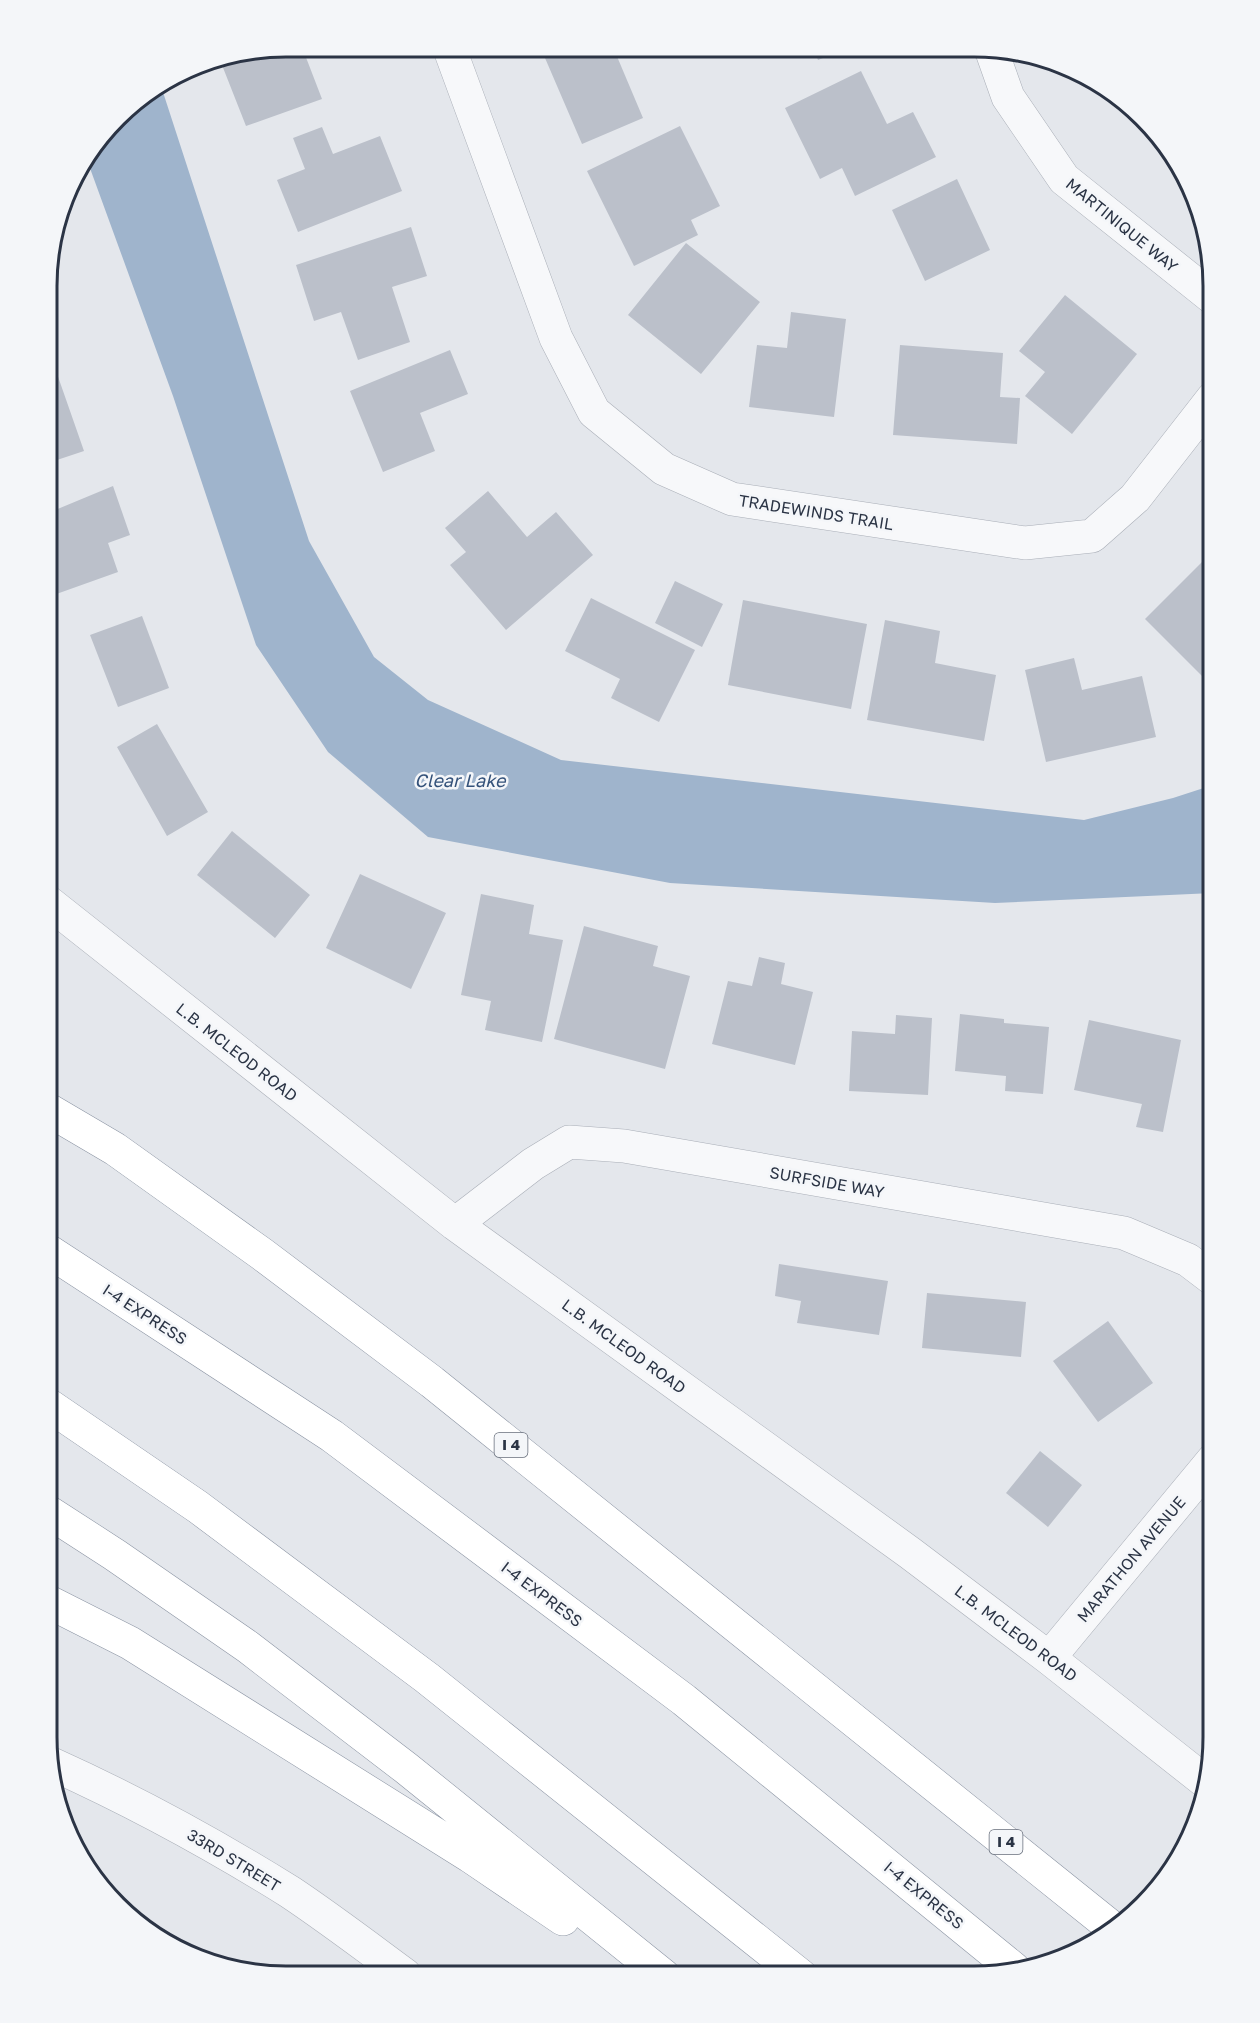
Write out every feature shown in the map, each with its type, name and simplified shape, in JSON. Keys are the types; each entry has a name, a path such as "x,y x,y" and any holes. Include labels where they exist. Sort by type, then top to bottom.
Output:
{"highway":[{"path":"57,1094 115,1149"},
{"name":"I 4","path":"57,1115 115,1149 262,1254 432,1382 1107,1923"},
{"name":"I-4 EXPRESS","path":"57,1257 332,1436 684,1700 1008,1963"},
{"path":"57,1411 198,1507 427,1678 788,1966"},
{"path":"57,1517 248,1647 406,1768 652,1966"},
{"path":"57,1606 130,1643 470,1856 631,1966"}],"street":[{"name":"TRADEWINDS TRAIL","path":"453,57 556,338 594,412 664,469 732,499 1025,543 1092,536 1135,498 1203,412"},
{"name":"MARTINIQUE WAY","path":"994,58 1008,96 1064,179 1203,289"},
{"name":"L.B. MCLEOD ROAD","path":"57,909 455,1224 910,1553 1049,1658 1200,1777"},
{"name":"SURFSIDE WAY","path":"455,1224 533,1164 568,1142 624,1146 1124,1233 1188,1260 1203,1271"},
{"name":"MARATHON AVENUE","path":"1049,1658 1203,1472"},
{"name":"33RD STREET","path":"59,1767 134,1802 291,1893 380,1966"}],"water":[{"name":"Clear Lake","path":"163,93 309,541 374,657 428,700 561,760 1084,820 1203,788 1203,893 995,903 670,883 428,837 328,752 256,645 173,396 90,169 104,147 124,124"}],"building":[{"path":"271,57 306,57 322,99 246,126 222,66"},
{"path":"545,57 617,57 643,118 582,144"},
{"path":"861,71 887,124 913,112 936,157 855,196 842,168 820,179 785,108"},
{"path":"680,126 720,206 691,220 698,235 634,266 587,171"},
{"path":"322,127 333,154 380,136 402,191 298,232 277,180 305,169 293,138"},
{"path":"957,179 990,250 925,281 892,210"},
{"path":"411,227 427,276 392,287 410,342 358,360 341,312 314,321 296,265"},
{"path":"686,243 760,302 701,374 628,315"},
{"path":"1065,295 1137,354 1072,434 1025,396 1045,372 1019,351"},
{"path":"791,312 846,319 834,417 749,407 757,345 787,348"},
{"path":"900,345 1003,353 1000,397 1020,398 1017,444 893,435"},
{"path":"450,350 468,394 420,413 435,451 383,472 350,391"},
{"path":"57,374 84,451 57,460"},
{"path":"113,486 130,535 108,543 118,572 57,594 57,509"},
{"path":"488,491 527,537 556,512 593,555 506,630 450,565 466,552 445,528"},
{"path":"1203,563 1203,677 1145,619"},
{"path":"675,581 723,604 702,647 655,623"},
{"path":"591,598 695,650 659,722 611,698 620,679 565,651"},
{"path":"743,600 867,624 851,709 728,685"},
{"path":"142,616 169,688 118,707 90,635"},
{"path":"885,620 940,631 935,663 996,675 984,741 867,720"},
{"path":"1074,658 1082,690 1142,676 1156,737 1046,762 1025,670"},
{"path":"157,724 208,812 167,836 117,747"},
{"path":"232,831 310,895 275,938 197,875"},
{"path":"360,874 446,913 411,989 326,948"},
{"path":"481,894 534,905 529,934 563,940 542,1042 485,1030 491,1001 461,995"},
{"path":"584,926 658,946 653,966 690,976 665,1069 554,1039"},
{"path":"759,957 785,963 781,984 813,992 795,1065 712,1044 728,981 752,986"},
{"path":"960,1014 1004,1019 1004,1023 1049,1027 1043,1094 1005,1091 1006,1076 955,1071"},
{"path":"896,1015 932,1018 928,1095 849,1091 852,1031 895,1034"},
{"path":"1089,1020 1181,1040 1163,1132 1136,1127 1142,1104 1074,1090"},
{"path":"779,1264 888,1281 879,1335 797,1323 801,1301 775,1296"},
{"path":"927,1293 1026,1302 1021,1357 922,1348"},
{"path":"1108,1321 1153,1383 1098,1422 1053,1361"},
{"path":"1040,1451 1082,1485 1048,1527 1006,1493"}]}
